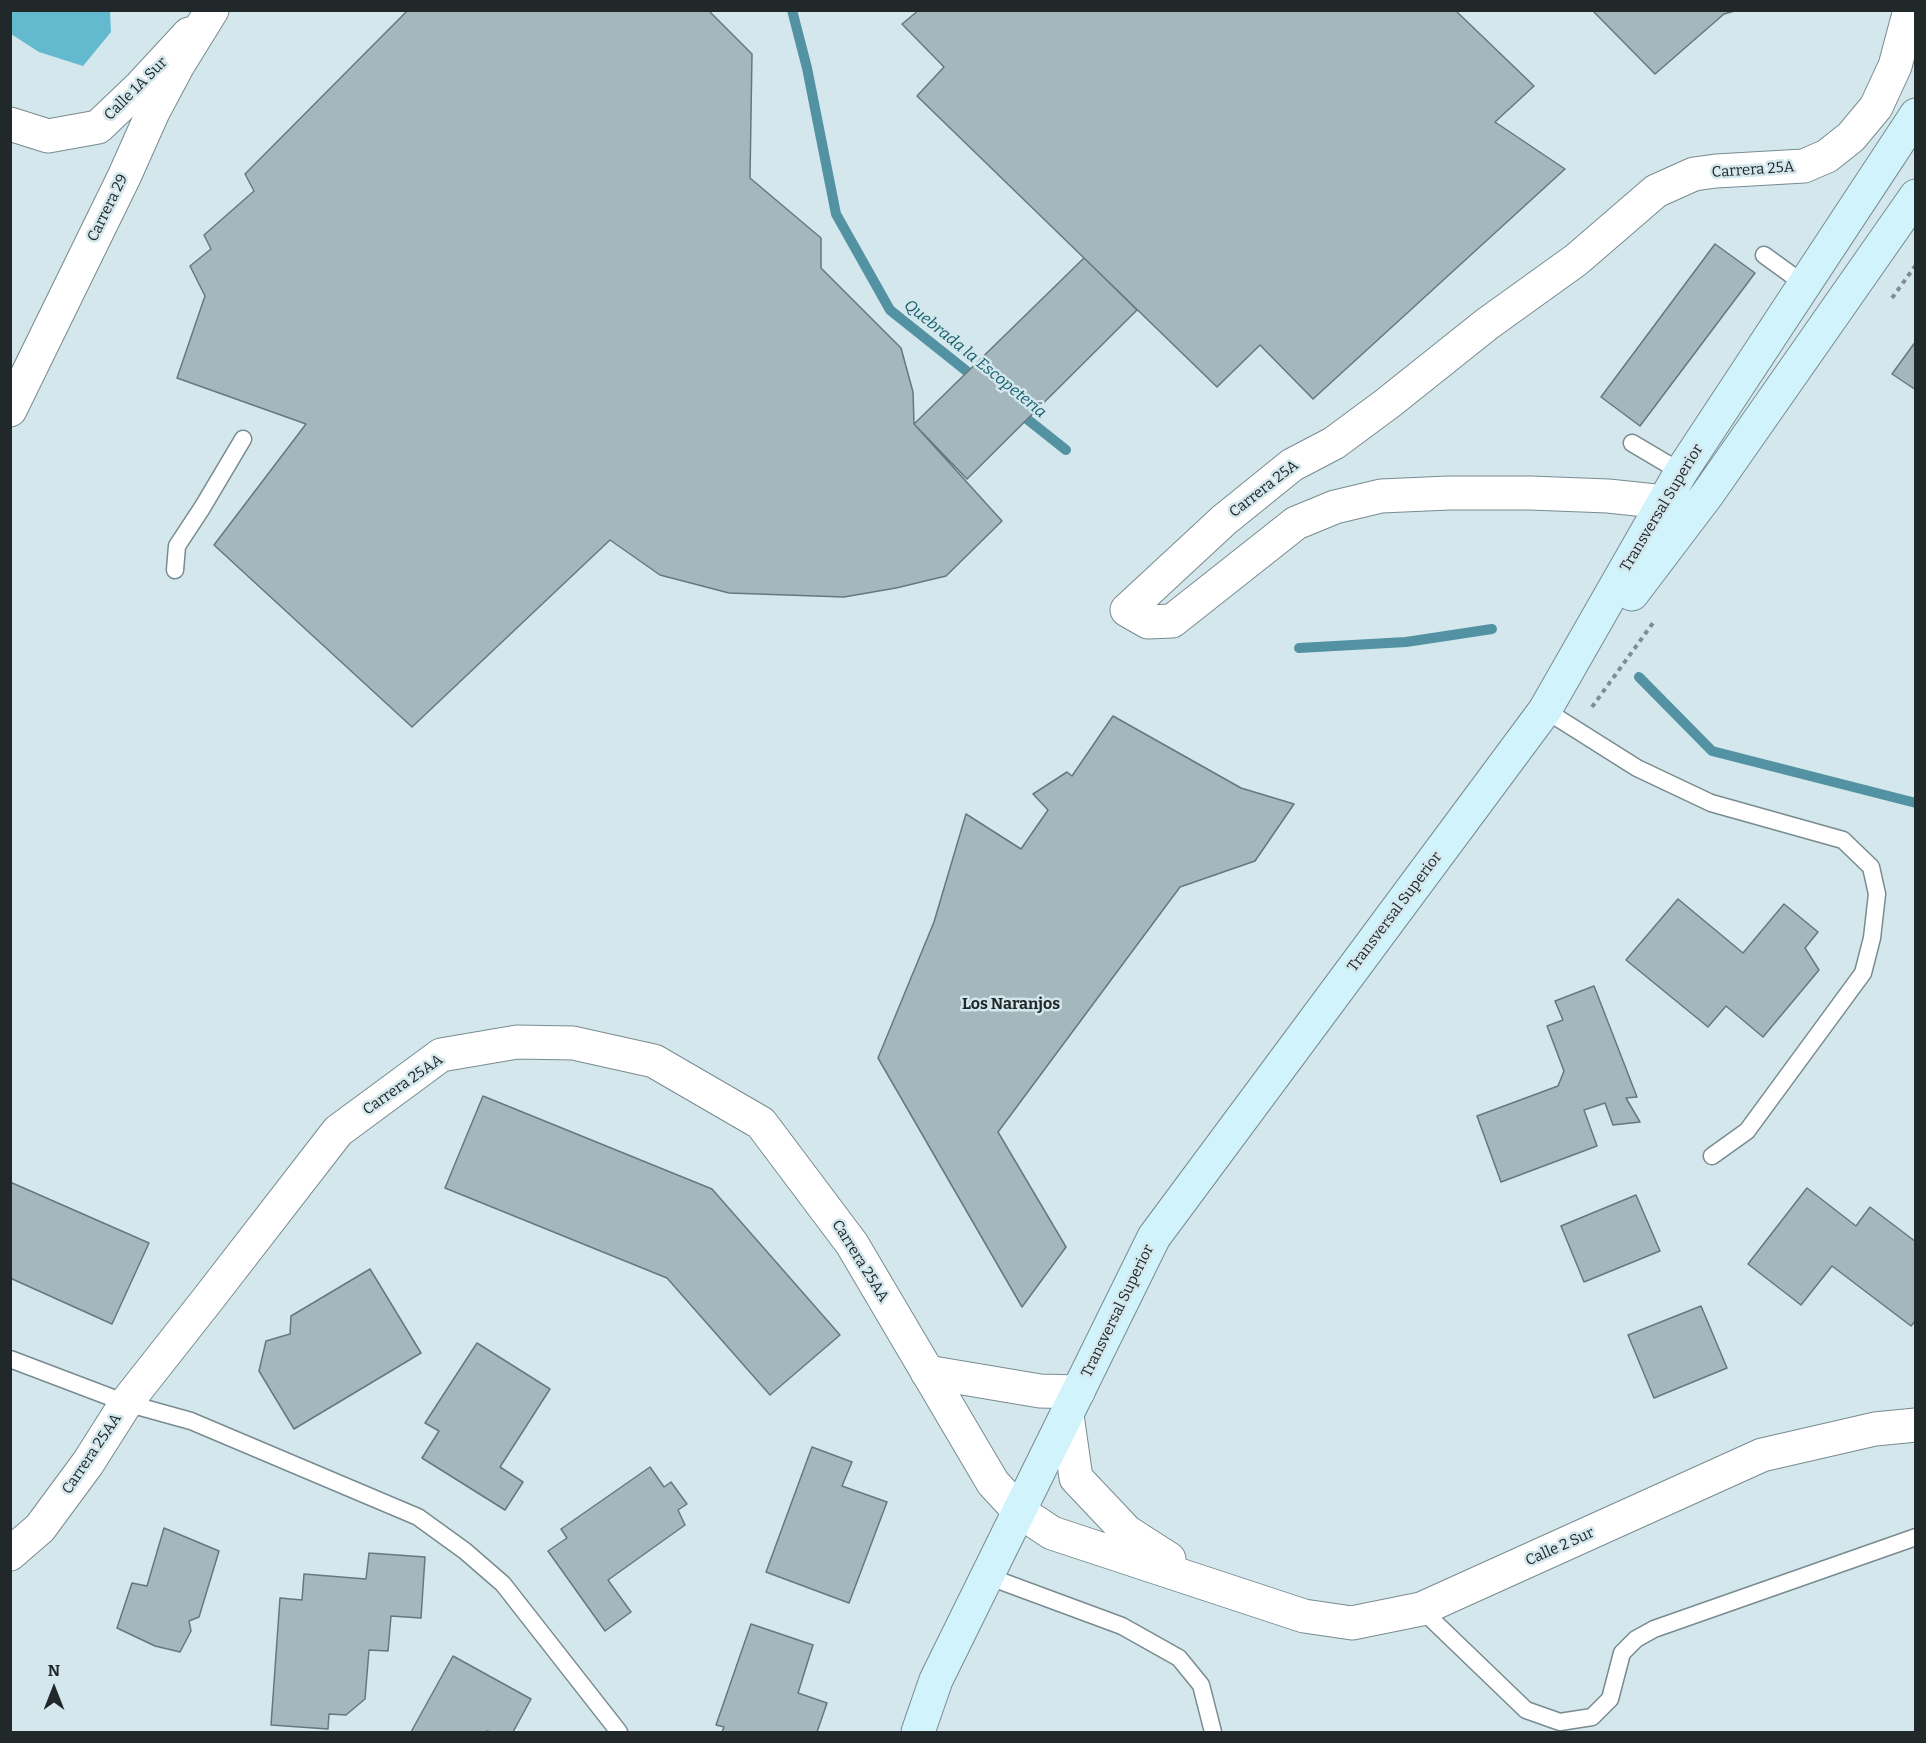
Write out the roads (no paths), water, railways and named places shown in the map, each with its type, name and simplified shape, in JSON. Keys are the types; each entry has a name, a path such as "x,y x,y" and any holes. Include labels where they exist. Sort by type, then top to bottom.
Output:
{"main road":[{"name":"Transversal Superior","path":"918,1732 936,1680 1154,1237 1548,705 1682,472 1916,115"},
{"path":"1548,705 1707,495 1916,196"}],"street":[{"name":"Calle 1A Sur","path":"10,124 48,136 98,126 140,87 211,10"},
{"name":"Carrera 29","path":"10,410 124,177 153,112 211,10"},
{"name":"Carrera 25A","path":"1665,502 1530,492 1449,492 1381,496 1335,507 1296,523 1172,621 1148,622 1127,610 1224,520 1292,465 1334,443 1487,324 1576,260 1656,190 1694,174 1804,166 1827,156 1851,137 1876,107 1895,66 1908,13"},
{"name":"Carrera 25AA","path":"10,1554 40,1528 88,1463 126,1403 338,1131 441,1055 517,1042 573,1043 654,1061 761,1123 852,1244 993,1483 1019,1511"},
{"path":"927,1372 1040,1391 1072,1404"},
{"name":"Calle 2 Sur","path":"1072,1404 1076,1478 1127,1532 1203,1582"},
{"name":"Calle 2 Sur","path":"1019,1511 1052,1533 1304,1616 1352,1623 1421,1609 1762,1455 1875,1429 1916,1425"}],"lane":[{"path":"1764,255 1806,280"},
{"path":"175,570 177,546 243,439"},
{"path":"1632,443 1682,472"},
{"path":"1548,705 1637,768 1711,803 1843,840 1871,867 1877,894 1872,938 1863,973 1747,1131 1712,1156"},
{"path":"10,1359 126,1403 191,1421 418,1517 465,1551 503,1584 619,1732"},
{"path":"1421,1609 1526,1710 1560,1722 1592,1717 1610,1699 1622,1653 1636,1639 1654,1629 1916,1537"},
{"path":"987,1576 1122,1626 1179,1658 1201,1685 1213,1732"}],"waterway":[{"name":"Quebrada la Escopetería","path":"792,10 807,68 836,214 890,310 979,381"},
{"name":"Quebrada la Escopetería","path":"1017,411 1066,450"},
{"name":"Quebrada la Escopetería","path":"1299,648 1406,642 1492,629"},
{"name":"Quebrada la Escopetería","path":"1639,677 1712,751 1916,803"}],"district":[{"name":"Los Naranjos","path":"1011,1005"}]}
